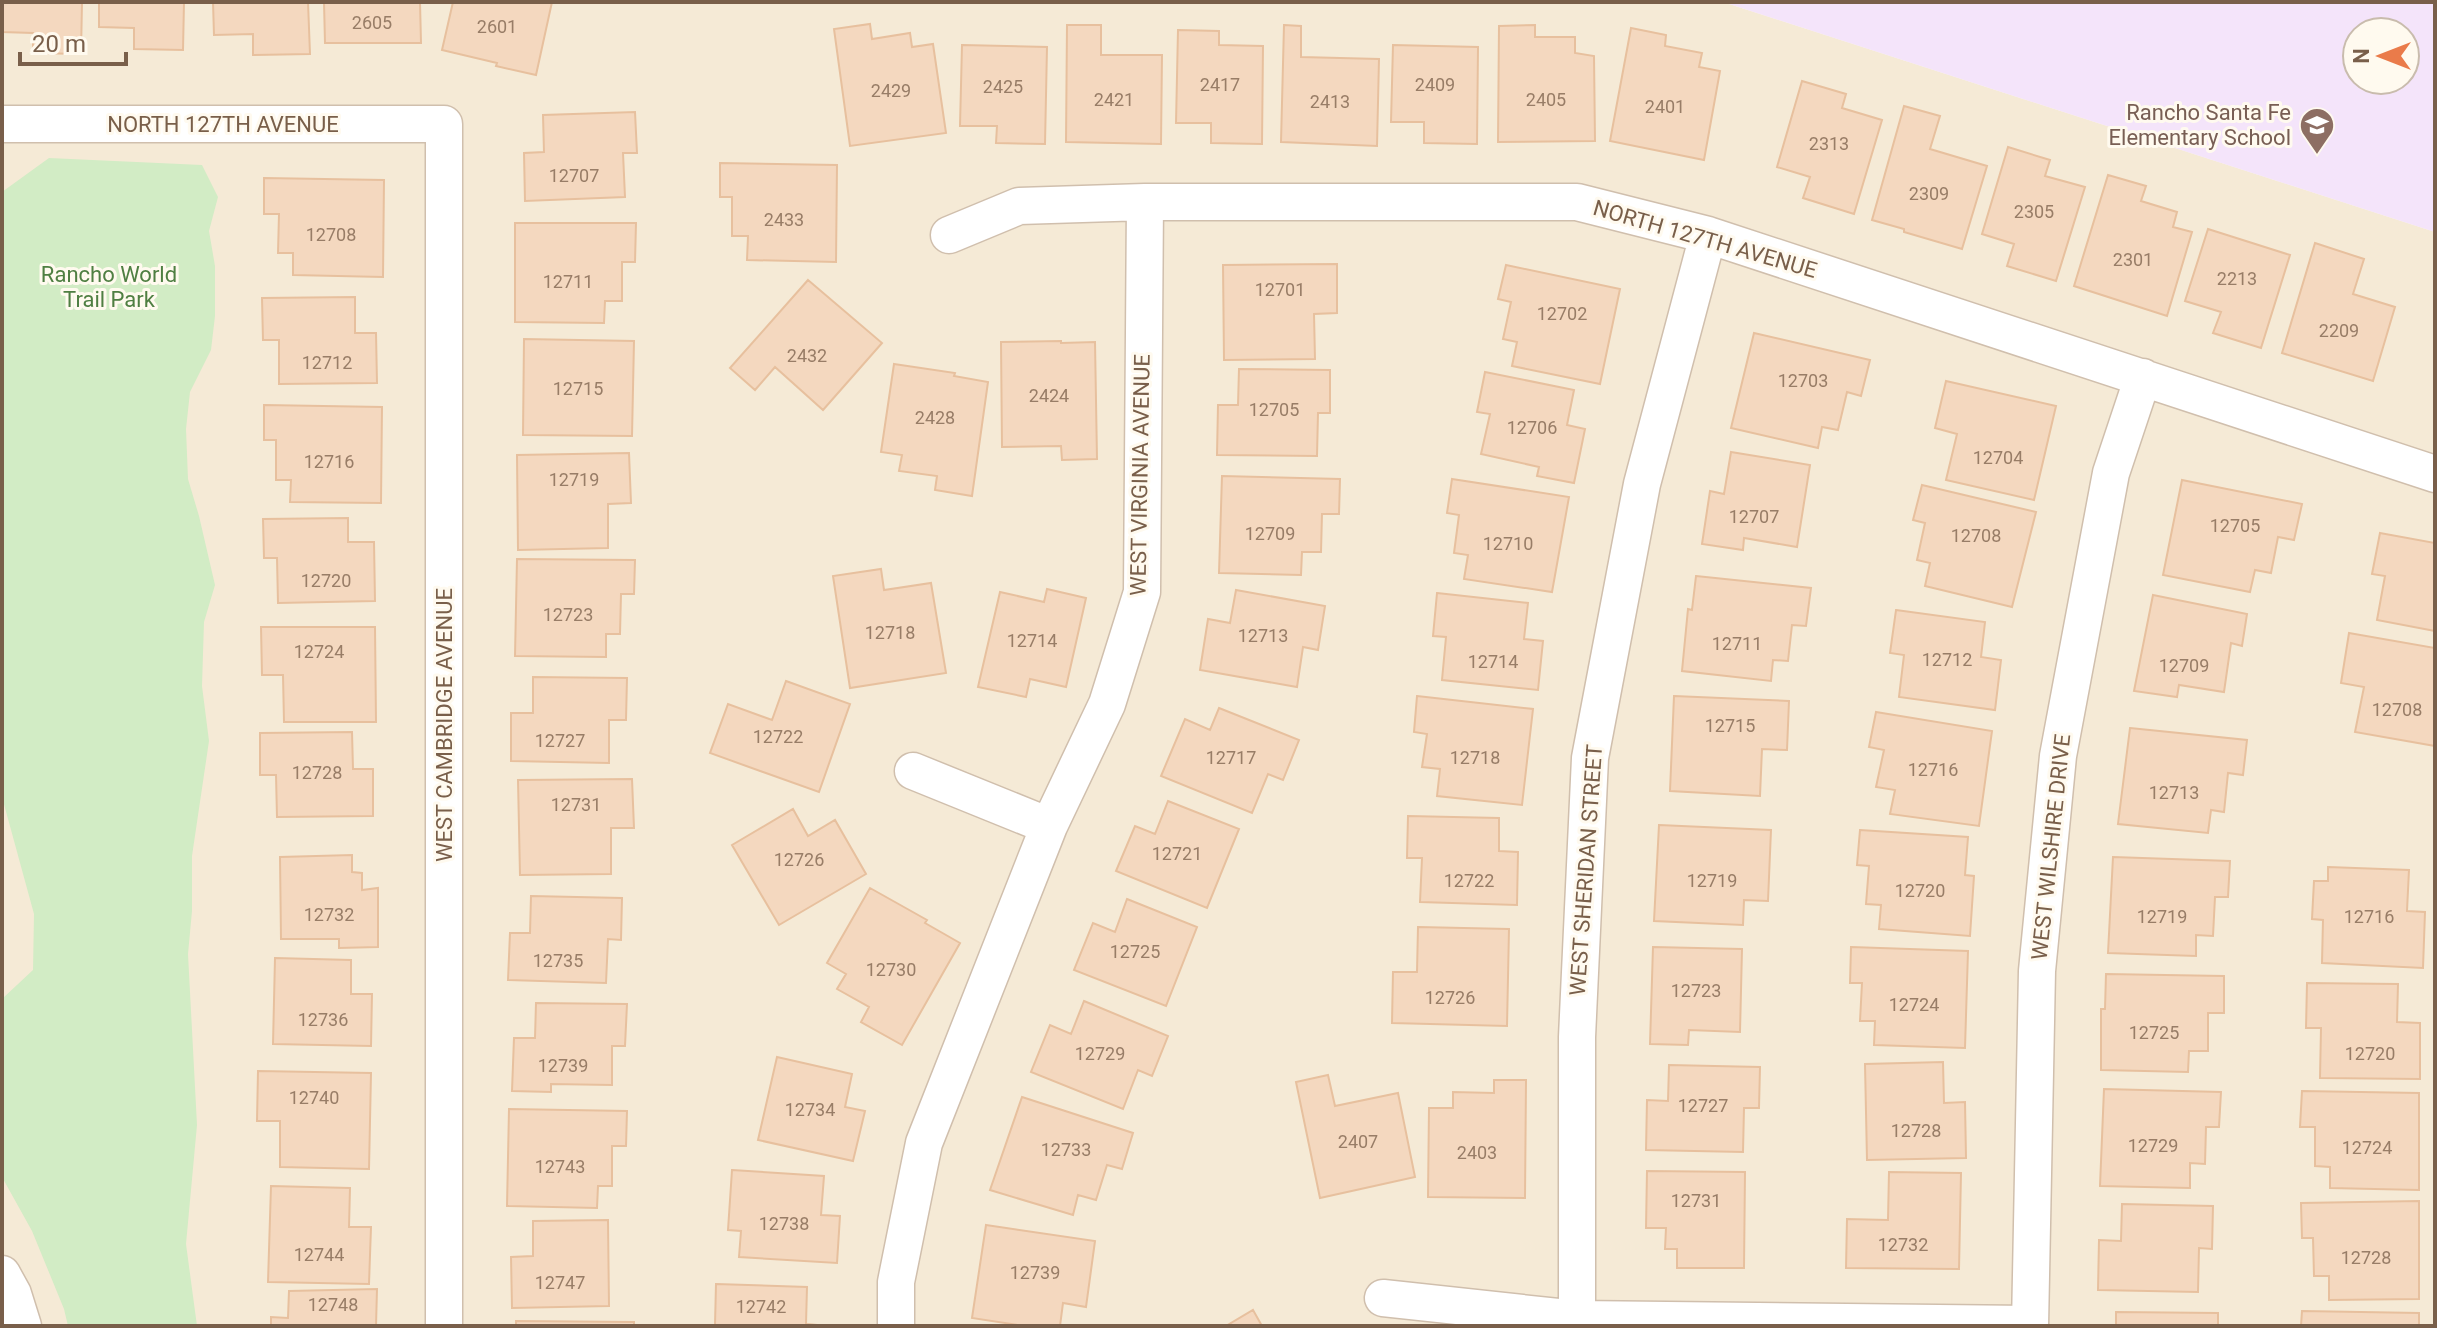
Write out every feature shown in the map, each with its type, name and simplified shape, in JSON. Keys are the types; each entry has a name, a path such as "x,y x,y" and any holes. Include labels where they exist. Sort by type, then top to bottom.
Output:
{"street":[{"name":"NORTH 127TH AVENUE","path":"2,124 444,124"},
{"name":"WEST CAMBRIDGE AVENUE","path":"444,124 444,1326"},
{"name":"NORTH 127TH AVENUE","path":"949,235 1019,206 1145,202 1577,202 1708,235 2435,474"},
{"name":"WEST VIRGINIA AVENUE","path":"896,1326 896,1282 924,1143 1049,826 1107,704 1142,592 1145,202"},
{"name":"WEST SHERIDAN STREET","path":"1577,1323 1577,1037 1590,758 1642,484 1708,235"},
{"name":"WEST WILSHIRE DRIVE","path":"2030,1325 2037,971 2058,756 2111,473 2143,377"},
{"path":"913,771 1049,826"},
{"path":"2,1274 13,1294 23,1326"},
{"path":"1383,1298 1577,1323 2030,1325"}],"shaded area":[{"path":"2,2 1723,2 2435,232 2435,1326 2,1326"},
{"name":"Rancho Santa Fe Elementary School","path":"1723,2 2435,2 2435,232"}],"green space":[{"name":"Rancho World Trail Park","path":"49,158 202,165 218,197 209,231 215,266 211,350 190,392 186,429 188,479 215,585 204,622 202,686 209,741 192,856 188,954 197,1125 186,1244 197,1326 68,1326 32,1231 2,1177 2,999 33,970 34,914 2,797 2,192"}],"building":[{"path":"2,2 82,2 81,54 33,53 33,33 2,32"},
{"path":"99,2 184,2 183,50 134,49 134,28 99,27"},
{"path":"213,2 308,2 310,54 253,55 253,34 214,35"},
{"path":"324,2 420,2 421,43 325,43"},
{"path":"453,2 552,2 536,75 442,50"},
{"path":"870,24 872,39 910,33 912,47 933,44 946,133 850,146 834,29"},
{"path":"1067,25 1101,25 1101,55 1162,55 1161,144 1066,142"},
{"path":"1284,25 1301,26 1301,57 1379,59 1377,146 1281,142"},
{"path":"1535,25 1535,37 1575,37 1575,53 1594,56 1595,141 1498,142 1499,26"},
{"path":"1631,28 1666,35 1665,46 1702,53 1699,67 1720,71 1704,160 1610,141"},
{"path":"1178,30 1219,31 1219,45 1263,46 1262,144 1211,143 1211,123 1176,123"},
{"path":"962,45 1047,47 1045,144 996,143 997,126 960,126"},
{"path":"1393,45 1478,47 1477,144 1424,143 1424,122 1391,122"},
{"path":"1802,81 1846,94 1842,108 1882,120 1854,214 1803,198 1810,177 1777,167"},
{"path":"1904,106 1940,116 1930,149 1987,166 1962,249 1872,220"},
{"path":"635,112 637,153 623,153 625,197 525,201 524,153 544,152 543,115"},
{"path":"2008,147 2050,160 2045,176 2085,187 2056,281 2007,266 2014,244 1982,234"},
{"path":"720,163 837,165 836,262 747,260 748,236 732,236 732,197 720,197"},
{"path":"2108,175 2146,186 2141,201 2177,212 2173,227 2192,232 2167,316 2074,286"},
{"path":"264,178 384,180 383,277 293,275 293,253 278,253 279,214 264,214"},
{"path":"515,223 636,223 635,262 622,262 622,301 605,301 604,323 515,322"},
{"path":"2208,229 2290,255 2261,348 2213,333 2221,312 2185,301"},
{"path":"2315,243 2364,259 2353,294 2395,307 2373,381 2282,353"},
{"path":"1337,264 1337,313 1314,314 1315,359 1224,360 1223,265"},
{"path":"1506,265 1620,289 1600,384 1512,366 1517,342 1503,339 1511,302 1498,299"},
{"path":"808,280 882,343 823,410 775,367 755,390 730,368"},
{"path":"355,297 355,333 376,333 377,383 279,384 279,340 263,340 262,298"},
{"path":"1754,333 1870,360 1861,396 1847,392 1838,430 1822,427 1818,448 1731,428"},
{"path":"524,339 634,341 632,436 523,435"},
{"path":"1001,342 1095,342 1097,459 1062,460 1061,446 1002,447"},
{"path":"894,364 955,373 954,376 988,382 972,496 935,490 937,476 899,471 902,455 881,452"},
{"path":"1239,369 1330,370 1330,413 1318,413 1317,456 1217,455 1218,405 1238,405"},
{"path":"1485,372 1574,390 1567,425 1585,429 1574,483 1537,476 1539,467 1481,454 1490,414 1477,412"},
{"path":"1946,381 2056,406 2034,500 1946,480 1957,434 1935,428"},
{"path":"264,405 382,407 381,503 290,502 291,480 276,480 276,440 264,440"},
{"path":"1731,452 1810,465 1797,547 1744,538 1743,550 1702,544 1710,491 1724,494"},
{"path":"629,453 631,503 608,504 608,548 518,550 517,455"},
{"path":"1222,476 1340,479 1339,514 1322,514 1321,552 1302,552 1301,575 1219,573"},
{"path":"1452,479 1569,497 1552,592 1464,579 1468,555 1454,553 1459,515 1447,513"},
{"path":"2182,480 2302,504 2294,540 2278,537 2271,573 2255,570 2250,592 2163,575"},
{"path":"1922,485 2036,512 2012,607 1925,586 1930,563 1917,560 1925,523 1913,520"},
{"path":"348,518 348,542 374,542 375,601 278,603 277,558 264,558 263,519"},
{"path":"2380,533 2435,543 2435,631 2377,620 2385,576 2372,574"},
{"path":"517,559 635,560 634,594 621,594 620,634 606,634 606,657 515,656"},
{"path":"881,569 884,590 931,583 946,673 850,688 833,576"},
{"path":"1696,576 1811,588 1806,626 1792,625 1788,661 1773,660 1771,681 1682,671 1688,609 1692,610"},
{"path":"1047,589 1086,598 1066,687 1030,679 1026,697 978,687 1000,592 1044,602"},
{"path":"1236,590 1325,606 1318,650 1303,647 1297,687 1200,670 1208,619 1230,623"},
{"path":"1437,593 1528,603 1524,639 1543,641 1538,690 1442,680 1446,637 1433,636"},
{"path":"2153,595 2247,614 2242,646 2231,643 2224,692 2179,685 2177,697 2134,691"},
{"path":"1896,610 1985,622 1981,657 2001,660 1995,710 1899,697 1904,655 1890,653"},
{"path":"261,627 375,627 376,722 284,722 283,675 262,675"},
{"path":"2349,633 2435,648 2435,746 2355,732 2364,687 2341,683"},
{"path":"533,677 627,678 626,720 609,720 609,763 511,761 511,713 533,713"},
{"path":"786,681 850,704 819,792 710,753 728,704 772,720"},
{"path":"1417,696 1533,709 1522,805 1437,796 1440,769 1422,767 1427,734 1414,732"},
{"path":"1674,696 1789,701 1787,750 1762,749 1760,796 1670,791"},
{"path":"1219,708 1299,740 1283,780 1268,774 1252,813 1161,776 1185,719 1210,730"},
{"path":"1876,712 1992,731 1979,826 1890,814 1895,790 1876,787 1884,750 1869,747"},
{"path":"2130,728 2247,740 2243,775 2228,773 2224,812 2211,810 2208,833 2118,824"},
{"path":"352,732 353,769 373,769 373,816 277,817 276,775 260,775 260,733"},
{"path":"632,779 634,828 611,828 611,874 520,875 518,780"},
{"path":"1168,801 1239,829 1207,908 1116,871 1135,826 1155,834"},
{"path":"793,809 808,836 835,820 866,874 779,925 732,845"},
{"path":"1408,816 1499,818 1499,851 1518,852 1517,905 1420,902 1422,858 1407,858"},
{"path":"1659,825 1771,830 1768,901 1744,900 1743,925 1654,921"},
{"path":"1860,830 1968,837 1965,875 1974,876 1970,936 1879,929 1881,905 1866,904 1869,866 1857,865"},
{"path":"352,855 352,872 362,873 362,890 378,888 378,947 339,948 339,939 281,939 280,857"},
{"path":"2113,857 2230,861 2228,897 2215,897 2213,936 2196,935 2196,956 2108,953"},
{"path":"2328,867 2409,870 2407,911 2425,912 2423,968 2322,963 2323,920 2312,919 2314,881 2328,881"},
{"path":"870,888 927,920 925,923 960,943 902,1045 861,1022 869,1007 837,989 846,974 827,963"},
{"path":"531,896 622,898 621,940 608,939 606,983 508,980 510,933 530,933"},
{"path":"1127,899 1197,927 1166,1006 1074,970 1093,923 1115,932"},
{"path":"1418,927 1509,929 1507,1026 1392,1023 1393,972 1417,972"},
{"path":"1653,947 1742,949 1740,1032 1689,1030 1688,1045 1650,1044"},
{"path":"1851,947 1968,951 1965,1048 1874,1045 1875,1021 1860,1021 1862,983 1850,983"},
{"path":"275,958 351,960 351,994 372,994 371,1046 273,1044"},
{"path":"2106,974 2224,976 2224,1013 2208,1013 2208,1051 2189,1051 2188,1072 2101,1070 2101,1009 2105,1009"},
{"path":"2307,983 2398,984 2397,1022 2420,1023 2420,1079 2320,1078 2321,1028 2306,1028"},
{"path":"1084,1001 1168,1036 1152,1076 1138,1070 1123,1109 1031,1072 1050,1025 1071,1034"},
{"path":"536,1003 627,1004 625,1046 612,1046 612,1085 551,1084 551,1092 512,1091 514,1038 535,1038"},
{"path":"777,1057 852,1074 845,1107 865,1111 853,1161 758,1140"},
{"path":"1943,1062 1944,1103 1965,1102 1966,1158 1867,1160 1865,1064"},
{"path":"1669,1065 1760,1067 1759,1108 1744,1108 1743,1152 1646,1150 1647,1100 1668,1101"},
{"path":"258,1071 371,1073 369,1169 280,1167 280,1121 257,1121"},
{"path":"1328,1075 1335,1106 1398,1093 1415,1177 1320,1198 1296,1082"},
{"path":"1494,1080 1526,1080 1525,1198 1428,1197 1429,1108 1453,1108 1453,1092 1494,1093"},
{"path":"2104,1089 2221,1092 2219,1127 2206,1127 2205,1164 2190,1163 2190,1188 2100,1186"},
{"path":"2302,1091 2419,1093 2419,1190 2330,1188 2330,1167 2315,1166 2315,1127 2300,1127"},
{"path":"1022,1097 1133,1133 1122,1169 1107,1165 1096,1200 1078,1195 1073,1215 990,1190"},
{"path":"509,1109 627,1111 626,1146 612,1146 612,1186 598,1186 597,1208 507,1206"},
{"path":"732,1170 824,1176 821,1215 840,1216 837,1263 739,1257 741,1231 728,1230"},
{"path":"1647,1171 1745,1172 1744,1268 1677,1268 1677,1249 1665,1249 1666,1228 1646,1228"},
{"path":"1889,1172 1961,1173 1959,1269 1846,1268 1847,1219 1888,1220"},
{"path":"271,1186 350,1188 349,1227 371,1227 369,1284 268,1282"},
{"path":"2419,1201 2419,1299 2329,1300 2329,1276 2314,1276 2313,1238 2302,1238 2301,1203"},
{"path":"2122,1204 2213,1206 2212,1249 2199,1248 2198,1292 2098,1290 2099,1240 2121,1241"},
{"path":"608,1220 609,1306 512,1308 511,1257 533,1256 533,1221"},
{"path":"986,1225 1095,1241 1086,1307 1063,1303 1060,1326 1024,1326 972,1318"},
{"path":"716,1284 807,1287 806,1324 829,1326 715,1325"},
{"path":"377,1289 376,1326 271,1326 271,1317 288,1318 289,1291"},
{"path":"1253,1310 1262,1326 1226,1326"},
{"path":"2302,1311 2419,1313 2419,1326 2301,1326"},
{"path":"2116,1312 2218,1313 2218,1326 2116,1326"},
{"path":"516,1321 634,1322 634,1326 516,1326"}],"place":[{"name":"Rancho Santa Fe Elementary School","path":"2317,156"}]}
